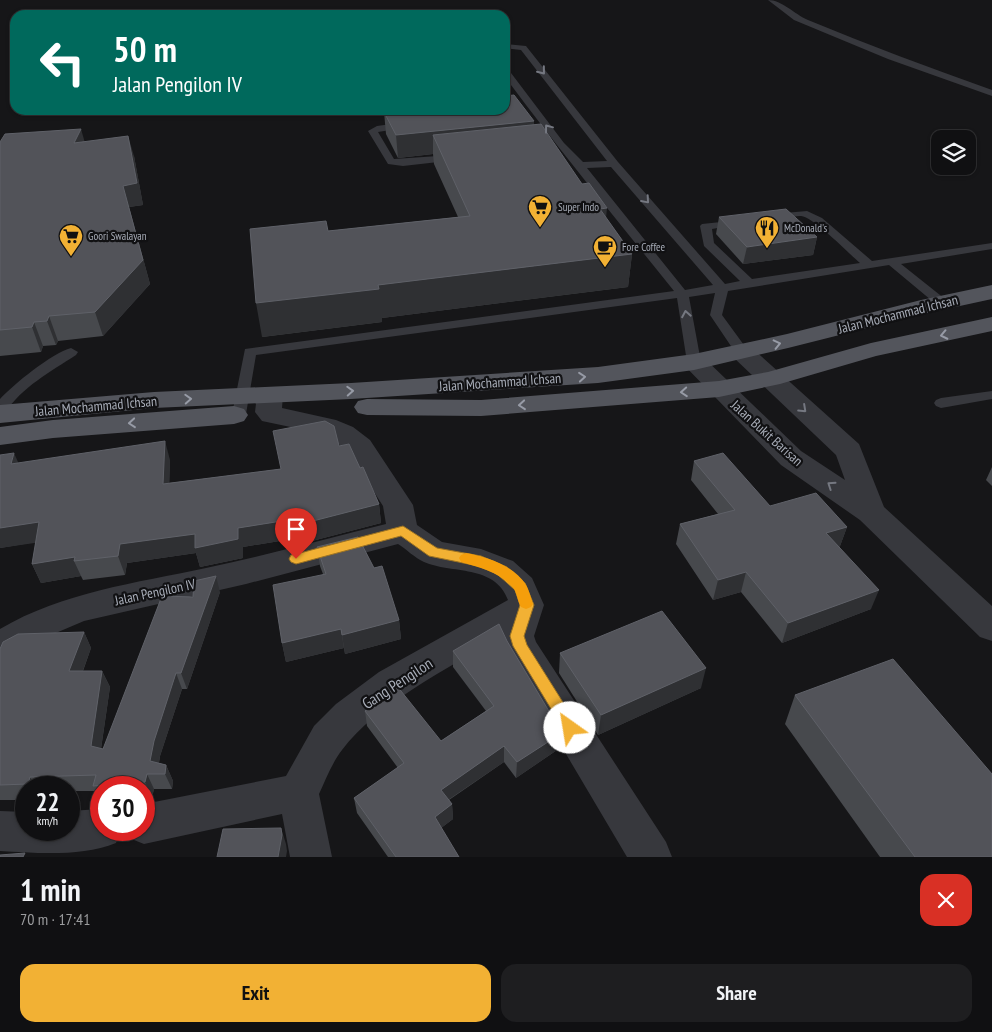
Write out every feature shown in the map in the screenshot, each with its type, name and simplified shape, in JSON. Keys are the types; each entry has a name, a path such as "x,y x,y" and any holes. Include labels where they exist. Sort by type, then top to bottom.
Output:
{"main road":[{"name":"Jalan Mochammad Ichsan","path":"0,436 255,404 598,375 694,362 742,352 941,302 992,292"},
{"name":"Jalan Mochammad Ichsan","path":"0,414 154,400 370,407 481,408 719,389 771,379 871,350 992,324"}],"street":[{"name":"Jalan Bukit Barisan","path":"742,352 849,451 871,512"},
{"name":"Jalan Bukit Barisan","path":"694,362 719,389 791,458 871,512 992,627"},
{"path":"255,404 278,417 326,426 344,433 360,447 398,505 403,531 434,553 481,561 502,570 520,587 527,605 517,636 520,646 651,857"},
{"name":"Jalan Pengilon IV","path":"0,646 20,633 54,618 107,602 224,577 403,531"},
{"name":"Gang Pengilon","path":"298,792 328,738 349,716 392,683 527,605"},
{"path":"155,822 298,792 311,857"},
{"path":"0,831 40,833 90,830"}],"lane":[{"path":"771,0 797,18 891,57 992,93"},
{"path":"510,47 523,48 614,164 722,288"},
{"path":"510,78 557,146 580,165 682,294 694,362"},
{"path":"414,124 374,130 391,162 404,163 461,157"},
{"path":"580,165 614,164"},
{"path":"765,218 803,213 818,220 868,264"},
{"path":"745,221 706,226 708,244 749,283"},
{"path":"255,404 250,352 682,294 992,246"},
{"path":"891,261 941,302"},
{"path":"722,288 716,315 742,352"},
{"path":"0,410 3,403 30,380 71,352"},
{"path":"941,403 992,395"}],"building":[{"path":"510,95 514,95 534,121 396,135 386,115 510,115"},
{"path":"541,124 582,184 589,183 607,208 600,209 632,254 378,285 379,289 256,303 250,229 326,221 328,231 470,216 433,135"},
{"name":"Goori Swalayan","path":"81,129 74,143 128,136 137,183 123,186 143,260 95,312 49,316 47,321 34,322 32,327 0,330 0,142 5,134"},
{"path":"786,209 817,237 747,247 719,217"},
{"path":"325,421 334,426 339,446 349,444 360,468 363,467 379,504 309,522 307,517 238,528 238,539 195,548 195,534 120,544 118,556 74,561 75,557 32,564 39,522 0,528 0,455 14,453 11,464 165,441 163,484 281,469 273,431"},
{"path":"723,453 770,506 816,493 847,527 826,533 879,590 788,623 746,572 718,580 680,524 735,510 694,461"},
{"path":"358,537 374,568 382,566 399,620 342,635 341,629 282,643 273,585 326,574 317,547"},
{"path":"216,576 181,673 176,673 154,741 150,761 166,765 165,774 147,774 146,776 15,776 15,784 0,785 0,649 3,642 18,634 84,632 69,671 102,671 91,746 103,749 162,596 193,597 194,581"},
{"path":"662,611 706,668 601,715 560,653"},
{"path":"499,624 507,641 562,733 517,762 504,746 441,790 452,804 435,817 459,857 396,857 354,798 404,763 365,711 397,686 441,741 494,706 453,651"},
{"path":"893,659 992,774 992,857 915,857 795,695"},
{"path":"281,828 282,835 278,857 217,857 223,829"},
{"path":"25,853 23,857 0,857 0,855"}],"slow traffic":[{"path":"466,558 481,561 502,570 520,587 526,604"}],"place":[{"name":"Super Indo","path":"540,228"},
{"name":"McDonald's","path":"767,249"},
{"name":"Goori Swalayan","path":"71,257"},
{"name":"Fore Coffee","path":"605,268"}],"route":[{"path":"296,559 403,531 434,553 481,561 502,570 520,587 527,605 517,636 520,646 570,728"}]}
